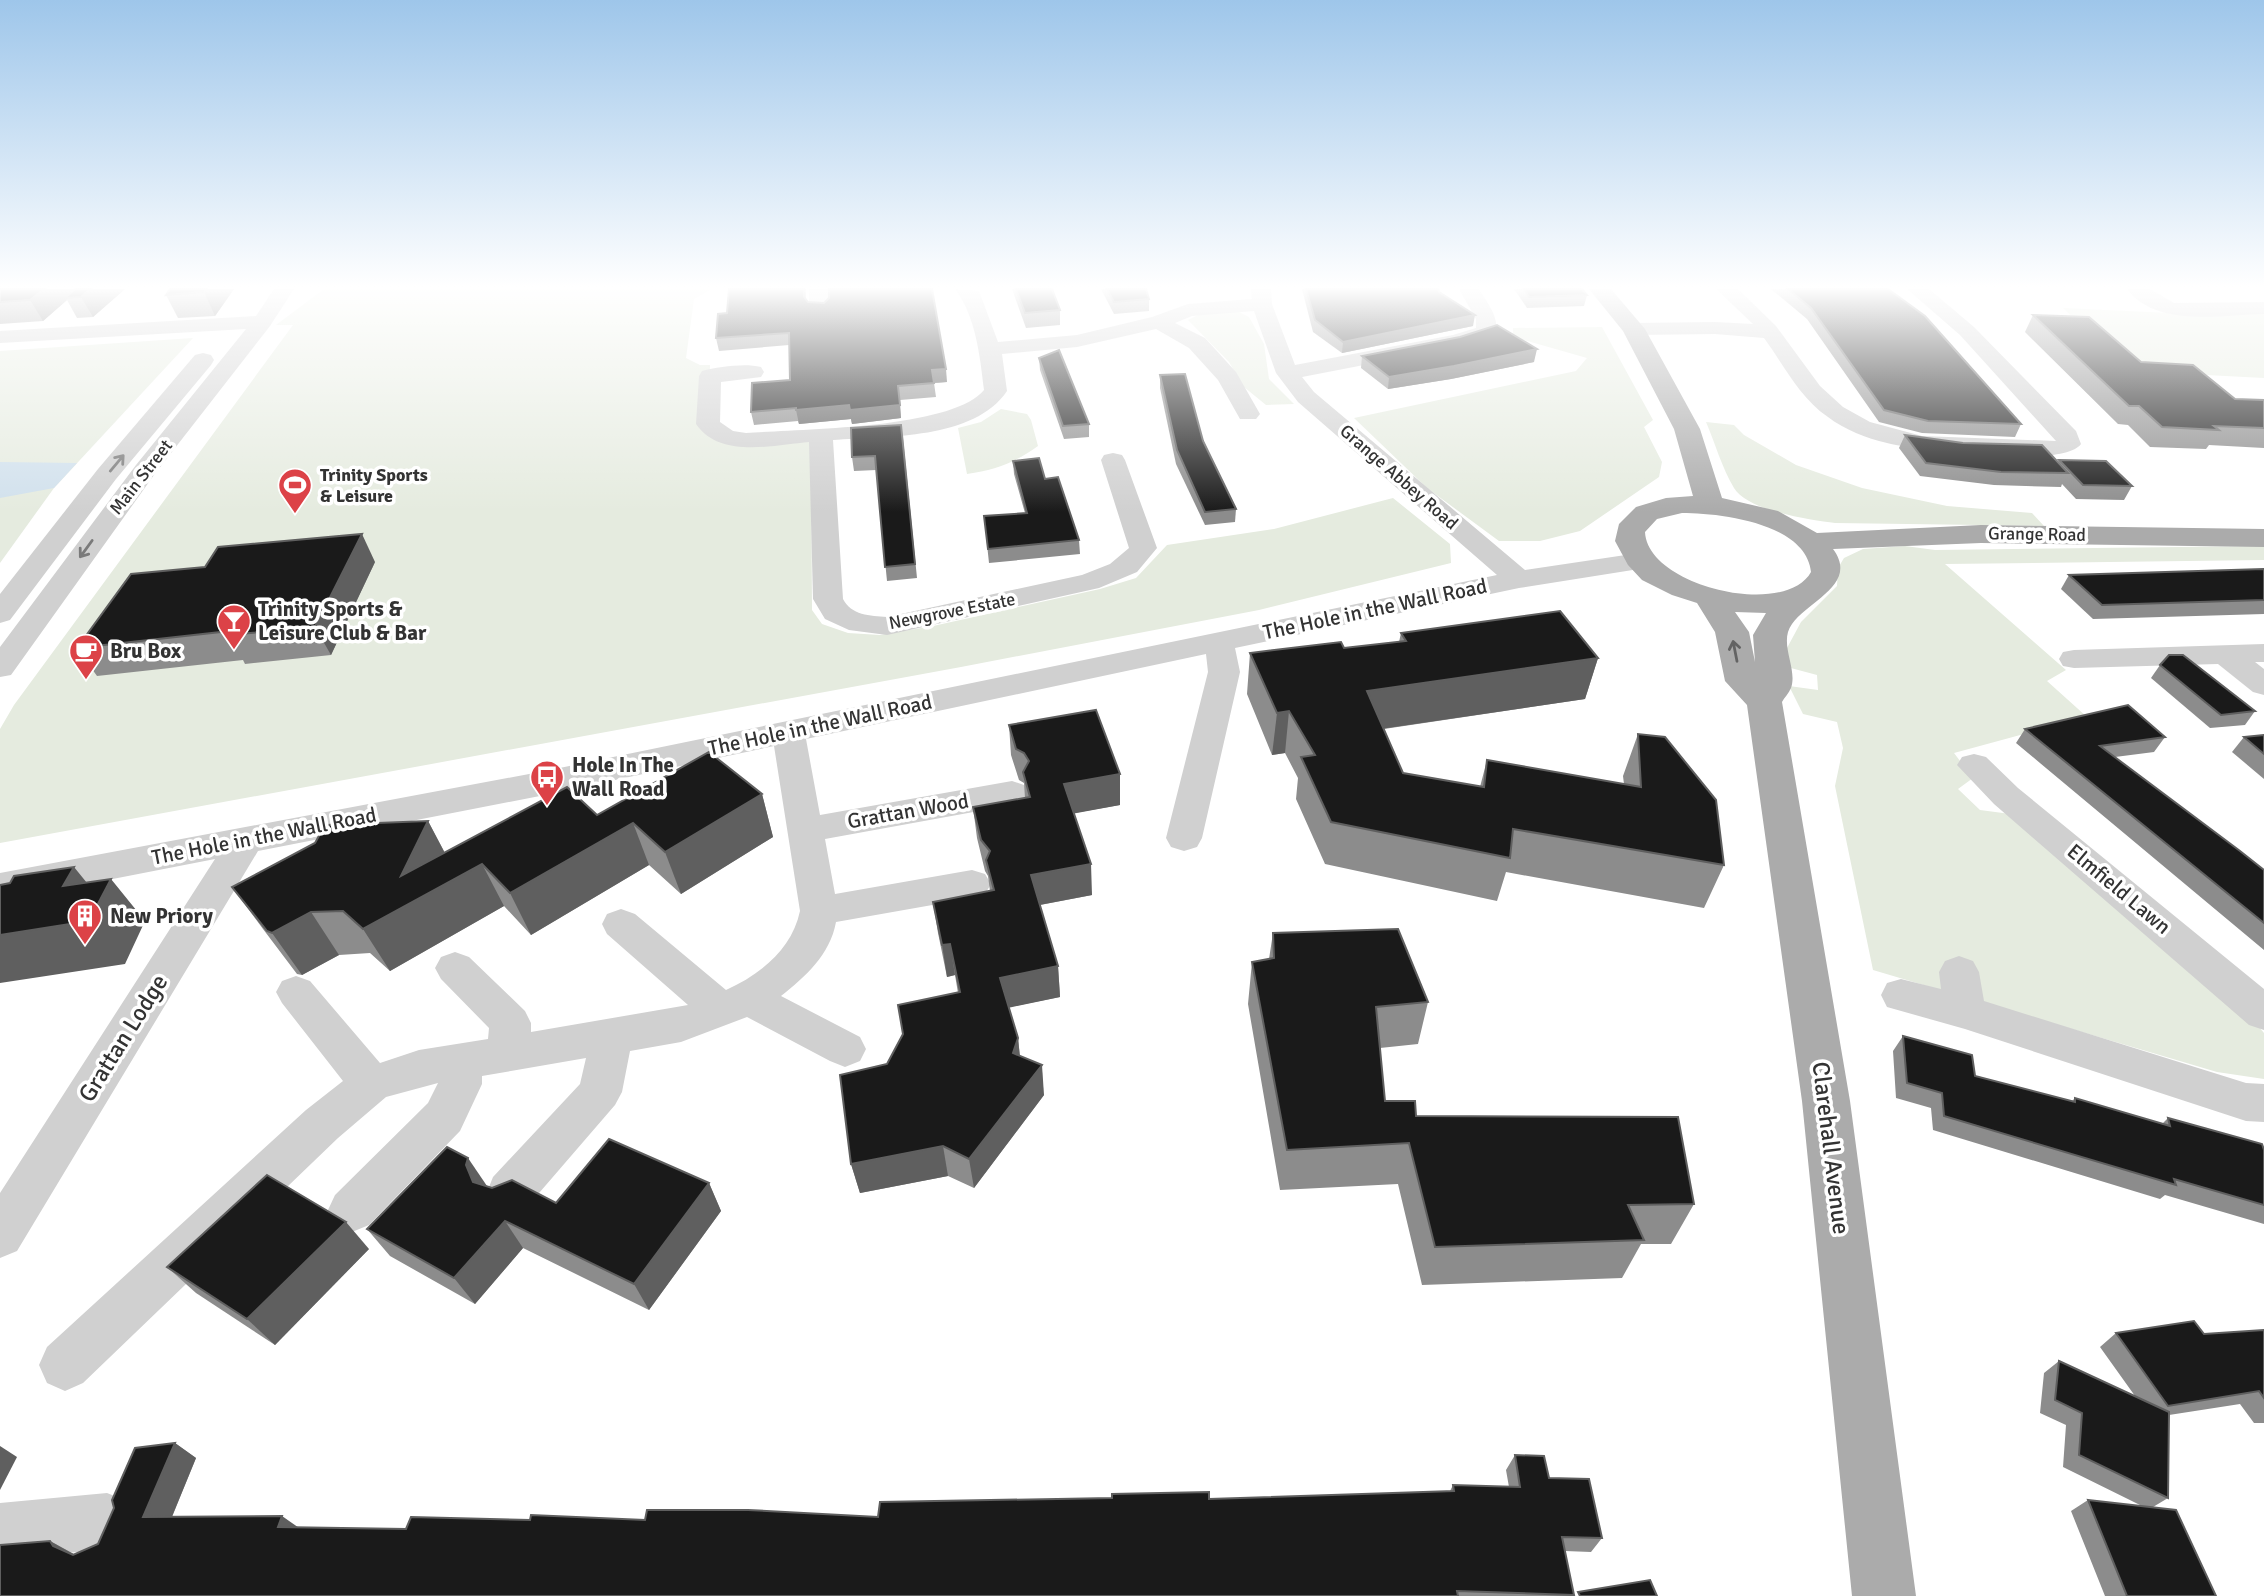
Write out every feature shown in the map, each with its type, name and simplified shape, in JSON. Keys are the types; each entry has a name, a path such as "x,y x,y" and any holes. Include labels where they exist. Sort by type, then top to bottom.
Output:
{"main road":[{"path":"1652,363 1687,429 1710,504"},
{"path":"1799,598 1783,603 1754,604 1709,597 1686,590 1659,577 1639,561 1630,544 1630,529 1640,517 1658,508 1682,504 1710,504 1755,513 1796,531 1811,542"},
{"name":"Grange Road","path":"1811,542 1894,535 1972,533 2264,538"},
{"name":"Clarehall Avenue","path":"1811,542 1823,557 1827,572 1821,586 1799,598 1777,621 1770,635 1774,687 1764,702 1826,1101 1884,1596"},
{"path":"1709,597 1732,632 1742,681 1764,702"}],"street":[{"name":"Main Street","path":"0,614 107,474 200,363"},
{"name":"Main Street","path":"0,668 145,470 230,363"},
{"path":"753,372 710,376 708,424 716,432 746,440 821,437 925,426 969,414 986,403 996,391 992,363"},
{"path":"1215,363 1227,377 1248,414"},
{"name":"Grange Abbey Road","path":"1284,363 1287,373 1306,397 1519,579"},
{"path":"1287,373 1338,363"},
{"path":"1792,363 1813,393 1841,416 1874,432 1914,442 2046,449 2061,448 2069,444 2067,436 1998,363"},
{"name":"Newgrove Estate","path":"821,437 828,598 835,613 860,624 887,626 1089,582 1116,573 1135,562 1143,548 1113,460"},
{"name":"The Hole in the Wall Road","path":"0,887 788,732 1519,579 1639,561"},
{"path":"1184,838 1224,672 1219,642"},
{"path":"2074,659 2264,653"},
{"path":"2225,654 2264,685"},
{"path":"65,1365 322,1124 371,1084 419,1068 681,1026 736,1004 796,963 816,931 819,911 788,732"},
{"name":"Elmfield Lawn","path":"1986,786 2264,1013"},
{"name":"Grattan Wood","path":"805,830 1012,793"},
{"name":"Grattan Lodge","path":"0,1235 246,840"},
{"path":"819,911 972,884"},
{"path":"621,924 736,1004 775,1014 845,1049"},
{"path":"455,968 510,1023 509,1052"},
{"path":"296,992 371,1084"},
{"path":"1901,995 1962,992 2258,1110"},
{"path":"510,1192 600,1092 612,1035"},
{"path":"352,1210 444,1117 460,1084 460,1061"},
{"path":"0,1531 107,1521 100,1537"}],"shaded area":[{"path":"0,363 169,363 54,488 0,563"},
{"path":"265,363 710,365 708,421 747,443 811,441 812,610 822,624 848,633 880,635 933,626 1100,589 1136,578 1167,545 1274,529 1393,498 1450,544 1451,563 1259,610 0,843 0,729 14,705"},
{"path":"1230,363 1267,363 1269,379 1294,404 1266,405 1244,387"},
{"path":"1582,363 1622,363 1653,420 1644,427 1662,462 1659,477 1580,531 1540,541 1499,541 1427,488 1354,418 1576,371"},
{"path":"2122,363 2264,363 2264,378 2130,371"},
{"path":"1001,409 1027,414 1038,446 1004,465 967,474 958,428 981,422"},
{"path":"1706,422 1734,425 1744,435 1796,465 1862,488 1947,506 2032,513 2044,526 1835,523 1780,513 1752,503 1734,488"},
{"path":"1905,546 1935,550 2264,546 2264,560 1945,564 2066,670 2047,681 2087,717 1954,753 1973,778 1958,789 1980,810 2018,815 2244,1009 2264,1033 2264,1079 2217,1072 1873,970 1835,786 1843,748 1837,722 1803,714 1789,686 1818,690 1817,675 1787,667 1787,648 1801,622 1837,586 1838,568 1844,558 1863,549"}],"water":[{"path":"0,462 77,463 54,488 0,498"}],"building":[{"path":"790,363 945,363 946,369 932,370 934,383 898,386 900,405 850,410 849,405 751,412 752,383 790,380"},
{"path":"1041,363 1064,363 1089,424 1063,426"},
{"path":"1372,363 1466,363 1454,366 1389,377"},
{"path":"1851,363 1967,363 2021,424 1928,421 1884,410"},
{"path":"2084,363 2193,365 2235,399 2264,400 2264,428 2214,426 2219,430 2162,427 2139,406 2129,406"},
{"path":"1185,374 1203,441 1236,509 1205,512 1177,450 1160,375"},
{"path":"901,425 915,564 885,567 875,456 852,457 851,428"},
{"path":"1905,435 1963,443 2042,445 2068,473 2001,472 1926,463"},
{"path":"1039,458 1045,479 1058,477 1079,540 988,549 984,516 1027,513 1013,461"},
{"path":"2059,460 2106,461 2132,486 2083,485"},
{"path":"362,534 315,627 228,635 230,631 77,648 131,574 205,567 218,547"},
{"path":"2264,569 2264,600 2102,605 2069,575"},
{"path":"1560,611 1598,658 1367,691 1403,773 1484,787 1487,760 1641,787 1638,734 1665,737 1716,800 1724,865 1513,829 1510,858 1331,822 1301,757 1315,755 1289,711 1277,713 1250,653 1341,642 1344,648 1406,641 1401,633"},
{"path":"2169,655 2183,655 2255,711 2221,715 2160,665"},
{"path":"2128,705 2165,737 2100,746 2264,870 2264,923 2025,729"},
{"path":"1096,710 1120,774 1064,784 1091,864 1031,875 1058,966 1000,978 1018,1038 1013,1053 1042,1065 969,1159 943,1146 851,1164 840,1075 887,1064 903,1034 898,1005 960,992 950,944 942,945 933,902 994,890 986,860 990,851 981,840 973,807 1030,797 1023,772 1029,761 1024,753 1016,749 1009,725"},
{"path":"2264,735 2264,754 2244,737"},
{"path":"709,752 762,794 665,852 633,823 510,893 482,864 363,929 343,911 311,912 272,933 267,931 232,887 315,843 325,825 428,821 401,876 567,787 597,815"},
{"path":"74,867 63,886 111,879 89,921 0,935 0,885 10,883 14,876"},
{"path":"1398,929 1428,1002 1376,1007 1385,1101 1415,1101 1416,1116 1678,1117 1694,1204 1628,1205 1644,1240 1435,1247 1409,1143 1287,1150 1252,962 1274,958 1273,933"},
{"path":"1903,1036 1972,1055 1975,1076 2075,1102 2075,1098 2170,1126 2168,1118 2262,1144 2264,1205 2174,1179 2176,1185 1944,1116 1942,1093 1907,1083"},
{"path":"609,1139 709,1183 634,1284 505,1221 454,1278 367,1229 447,1147 468,1158 466,1165 473,1182 492,1188 512,1180 556,1203"},
{"path":"267,1175 346,1222 247,1319 167,1267"},
{"path":"2194,1321 2204,1334 2264,1330 2264,1398 2259,1391 2168,1406 2116,1333"},
{"path":"2059,1361 2169,1412 2168,1498 2079,1455 2082,1413 2055,1400"},
{"path":"175,1443 143,1517 282,1516 278,1527 406,1529 411,1517 530,1520 531,1515 645,1520 647,1510 748,1510 878,1517 880,1502 1112,1498 1112,1494 1209,1492 1209,1499 1454,1491 1453,1485 1520,1487 1515,1455 1544,1456 1549,1478 1589,1479 1602,1538 1562,1537 1574,1595 1457,1591 1458,1596 0,1596 0,1545 50,1541 53,1546 73,1555 98,1544 114,1508 112,1500 135,1448"},
{"path":"2088,1500 2176,1510 2216,1596 2127,1596"},
{"path":"1650,1580 1657,1596 1580,1596 1578,1592"}],"place":[{"name":"Trinity Sports & Leisure","path":"295,515"},
{"name":"Trinity Sports & Leisure Club & Bar","path":"234,651"},
{"name":"Bru Box","path":"86,681"},
{"name":"Hole In The Wall Road","path":"547,807"},
{"name":"New Priory","path":"85,946"}]}
